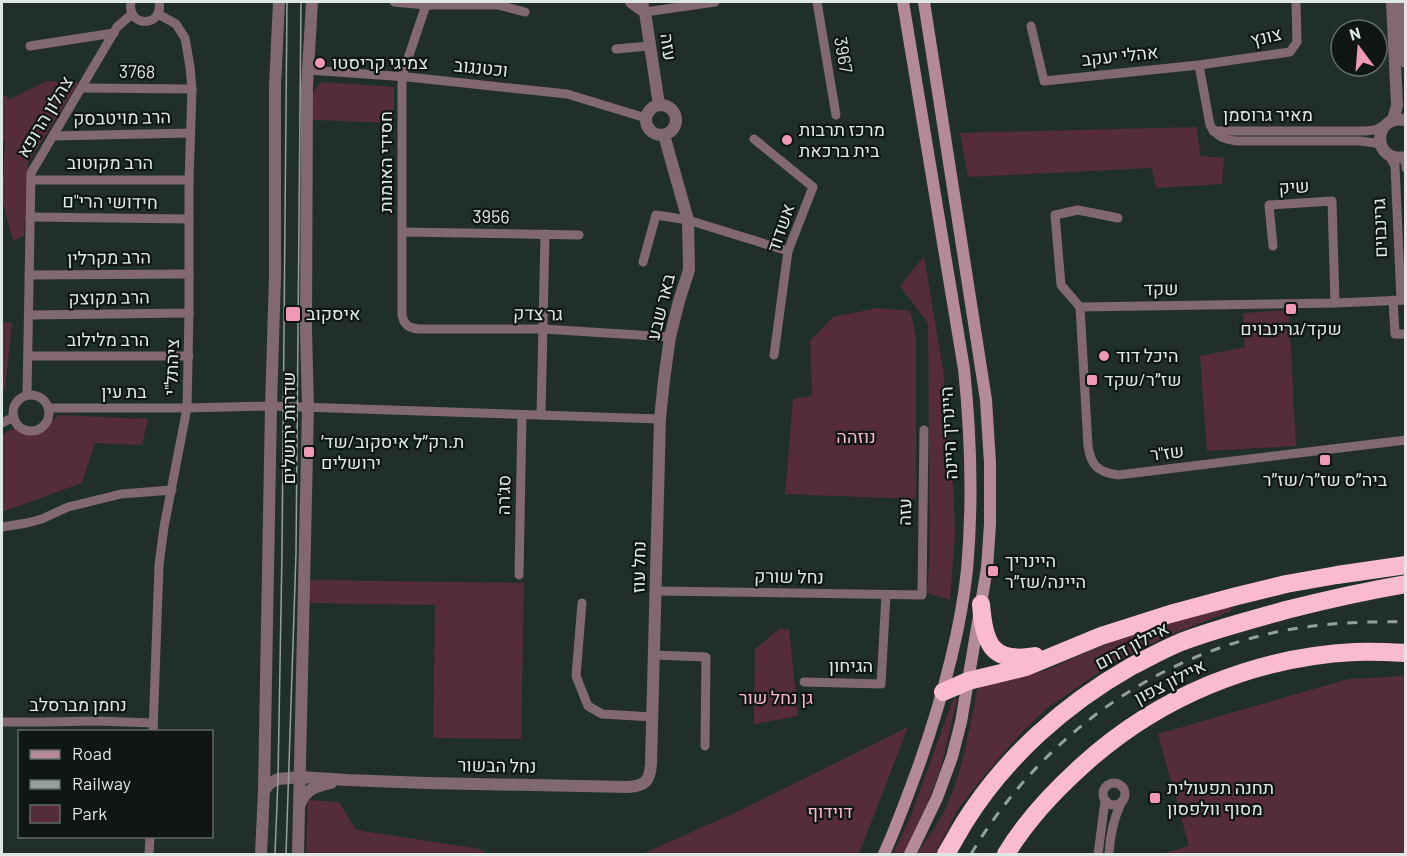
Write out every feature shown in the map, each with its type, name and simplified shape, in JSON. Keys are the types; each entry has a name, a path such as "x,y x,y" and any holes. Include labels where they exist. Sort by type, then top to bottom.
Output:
{"highway":[{"path":"944,692 968,681 1026,667 1069,648 1134,625 1237,596 1286,584 1393,566 1406,566"},
{"name":"איילון דרום","path":"946,855 965,822 1004,770 1030,742 1058,716 1118,674 1180,643 1218,629 1323,601 1406,584"},
{"path":"981,604 982,625 992,647 998,653 1012,659 1032,657 1069,648"},
{"name":"איילון צפון","path":"1006,855 1024,827 1067,780 1089,760 1132,726 1183,696 1241,672 1285,661 1354,652 1406,653"}],"main road":[{"name":"היינריך היינה","path":"884,855 913,783 944,692 961,612 970,524 969,424 964,369 903,2"},
{"name":"היינריך היינה","path":"910,855 937,798 952,757 961,722 987,568 990,524 990,463 986,400 924,2"}],"street":[{"path":"131,2 132,14 143,22 152,20 158,14 159,2"},
{"name":"שדרות ירושלים","path":"261,855 275,248 275,86 279,2"},
{"name":"שדרות ירושלים","path":"298,855 309,408 306,298 308,70 312,2"},
{"path":"393,2 498,5 525,12"},
{"name":"עזה","path":"631,2 645,7 659,105"},
{"path":"645,7 715,2"},
{"name":"3967","path":"817,2 836,115"},
{"name":"צונץ","path":"1199,65 1290,52 1297,42 1296,2"},
{"path":"1392,2 1397,105 1394,122 1380,135 1385,151 1395,158 1406,157"},
{"path":"1403,2 1406,62"},
{"name":"חסידי האומות","path":"406,325 402,315 402,76 426,3"},
{"name":"צהלון הרופא","path":"27,395 31,172 121,22 132,14"},
{"name":"ציהתל\"י","path":"153,727 159,565 187,408 192,89 185,38 176,24 158,14"},
{"name":"אהלי יעקב","path":"1031,26 1044,81 1199,65"},
{"path":"30,46 114,33"},
{"path":"616,49 649,46"},
{"path":"1199,65 1213,131"},
{"name":"וכטנגוב","path":"308,70 402,76 567,94 646,118"},
{"name":"3768","path":"82,88 192,89"},
{"path":"659,105 668,106 676,117 675,127 664,135 651,131 646,118 650,110 659,105"},
{"name":"מאיר גרוסמן","path":"1213,131 1365,131 1375,130 1394,122"},
{"name":"מאיר גרוסמן","path":"1213,131 1225,139 1238,141 1360,141 1376,143 1385,151"},
{"name":"הרב מויטבסק","path":"54,136 190,133"},
{"name":"באר שבע","path":"660,418 670,337 689,270 688,220 664,135"},
{"name":"אשדוד","path":"754,140 813,187 788,251 774,355"},
{"name":"גרינבוים","path":"1385,151 1395,166 1400,300 1395,334 1406,334"},
{"name":"הרב מקוטוב","path":"31,180 189,180"},
{"name":"שיק","path":"1272,246 1269,205 1332,201 1335,303"},
{"path":"1080,307 1061,285 1055,216 1077,210 1118,218"},
{"path":"643,262 656,215 688,220 788,251"},
{"name":"חידושי הרי\"ם","path":"30,217 189,219"},
{"name":"3956","path":"403,232 579,235"},
{"path":"541,415 545,234"},
{"name":"הרב מקרלין","path":"29,276 189,274"},
{"name":"שקד","path":"1080,307 1400,300"},
{"name":"שז\"ר","path":"1080,307 1090,460 1108,474 1118,475 1406,440"},
{"name":"הרב מקוצק","path":"29,315 189,313"},
{"name":"גר צדק","path":"406,325 419,329 543,329 670,337"},
{"name":"הרב מלילוב","path":"28,356 189,356"},
{"path":"27,395 43,399 48,408 47,420 39,429 33,430 21,427 13,412 17,401 27,395"},
{"path":"271,406 660,418"},
{"name":"בת עין","path":"48,408 271,406"},
{"name":"סג'רה","path":"519,575 522,415"},
{"path":"2,423 14,417"},
{"name":"נחל עוז","path":"645,783 651,773 660,418"},
{"name":"עזה","path":"922,595 924,430"},
{"path":"2,527 42,519 68,507 121,494 172,490"},
{"name":"נחל שורק","path":"656,591 922,595"},
{"name":"הגיחון","path":"804,682 881,684 886,595"},
{"path":"582,603 576,676 588,706 602,714 653,717"},
{"path":"654,655 706,657 705,746"},
{"name":"נחמן מברסלב","path":"2,722 97,721 153,727"},
{"name":"נחל הבשור","path":"264,790 278,779 300,777 628,787 636,787 645,783"},
{"name":"נחל הבשור","path":"300,810 303,796 311,789 347,780"},
{"path":"1098,855 1105,801 1103,794 1105,787 1115,783 1122,787 1124,797 1114,816 1108,855"},
{"path":"1105,801 1111,805 1121,803"},
{"path":"149,855 150,838"}],"green space":[{"path":"47,81 79,82 28,163 24,236 13,241 2,199 5,142 2,140 2,94 10,99"},
{"path":"322,82 394,87 394,123 313,120 313,94"},
{"path":"1197,127 1200,156 1224,158 1222,184 1156,188 1152,168 968,177 960,133"},
{"path":"924,256 943,370 953,485 955,534 950,600 927,593 930,556 928,323 900,286"},
{"name":"נוזהה","path":"878,308 910,311 916,336 916,499 785,494 793,399 812,396 810,341 833,317"},
{"path":"1289,310 1296,446 1207,451 1200,356 1245,347 1243,313"},
{"path":"2,322 12,323 5,390 2,390"},
{"path":"59,415 148,419 142,445 95,443 82,483 2,512 2,435 14,428 35,435"},
{"path":"310,580 524,583 521,739 433,738 435,605 309,603"},
{"path":"1231,606 1231,611 1168,636 1114,662 1047,708 1020,734 958,809 935,854 917,854 941,817 957,780 978,687 1044,671 1141,629"},
{"name":"גן נחל שור","path":"779,629 789,629 798,716 754,724 755,649"},
{"path":"1405,676 1405,854 1160,854 1189,846 1158,734 1348,679"},
{"path":"956,696 957,701 941,767 929,800 905,854 893,854 912,813"},
{"name":"דוידוף","path":"908,727 859,854 642,854 739,811"},
{"path":"308,800 339,802 356,830 480,849 487,854 306,854"}],"tram line":[{"path":"275,854 282,552 287,2"},
{"path":"286,854 296,553 301,2"}],"railway":[{"path":"971,854 996,816 1024,781 1056,748 1091,719 1128,693 1167,670 1209,652 1290,629 1328,624 1406,622"}],"place":[{"name":"צמיגי קריסטו","path":"320,63"},
{"name":"מרכז תרבות בית ברכאת","path":"787,140"},
{"name":"שקד/גרינבוים","path":"1291,309"},
{"name":"איסקוב","path":"293,314"},
{"name":"היכל דוד","path":"1104,356"},
{"name":"שז״ר/שקד","path":"1092,380"},
{"name":"ת.רק״ל איסקוב/שד׳ ירושלים","path":"309,452"},
{"name":"ביה״ס שז״ר/שז״ר","path":"1325,460"},
{"name":"היינריך היינה/שז״ר","path":"993,571"},
{"name":"תחנה תפעולית מסוף וולפסון","path":"1155,798"}]}
